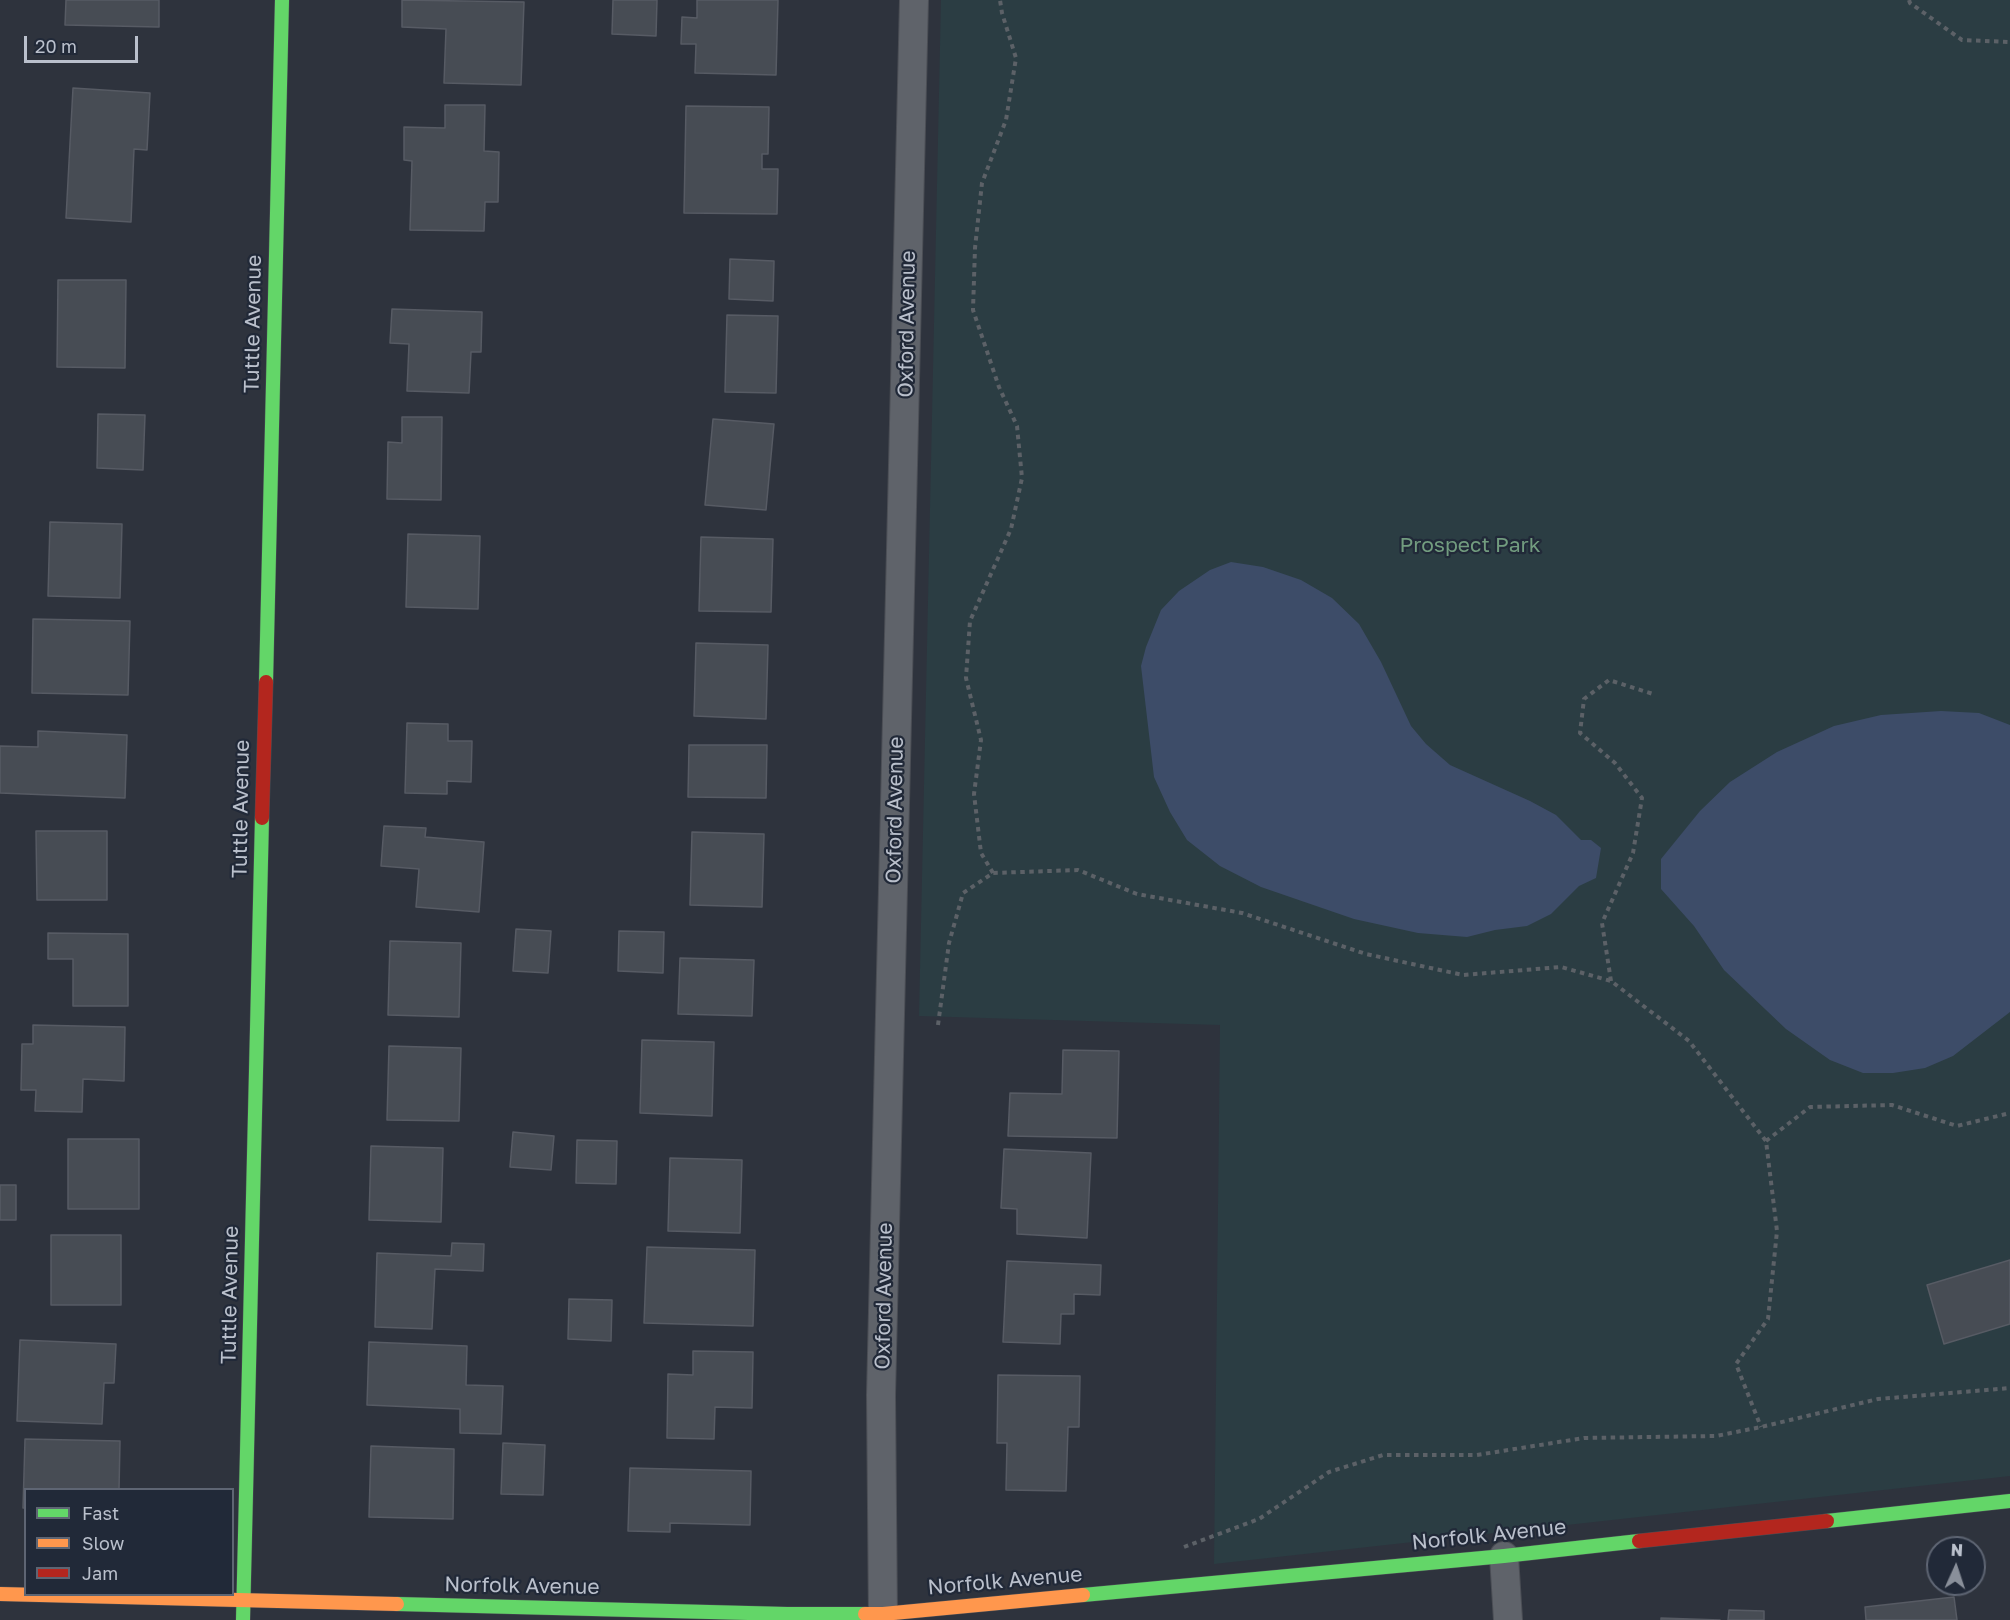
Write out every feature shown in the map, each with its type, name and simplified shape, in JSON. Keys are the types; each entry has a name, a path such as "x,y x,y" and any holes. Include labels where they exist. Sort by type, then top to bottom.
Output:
{"street":[{"name":"Tuttle Avenue","path":"243,1620 282,0"},
{"name":"Oxford Avenue","path":"883,1617 881,1395 914,0"},
{"name":"Norfolk Avenue","path":"81,1596 883,1617 1504,1556 2010,1502"},
{"path":"1504,1556 1508,1620"},
{"name":"Norfolk Avenue","path":"0,1594 24,1595"}],"path":[{"path":"993,873 981,852 974,794 981,740 966,678 970,621 1011,530 1022,478 1017,426 999,387 972,310 975,248 982,183 1006,120 1016,58 1000,0"},
{"path":"1909,0 1962,40 2010,42"},
{"path":"1611,981 1602,924 1633,853 1642,798 1615,763 1580,733 1584,699 1609,680 1653,694"},
{"path":"938,1025 949,943 963,892 993,873 1078,870 1137,894 1242,914 1366,954 1463,975 1561,967 1611,981 1689,1041 1766,1141 1777,1231 1768,1319 1736,1364 1761,1427"},
{"path":"1766,1141 1810,1107 1892,1105 1957,1125 2010,1113"},
{"path":"1183,1548 1259,1519 1329,1472 1383,1455 1477,1455 1584,1438 1716,1436 1878,1399 2010,1388"}],"green space":[{"name":"Prospect Park","path":"941,0 2010,0 2010,1476 1214,1564 1220,1025 919,1016"}],"water":[{"path":"1231,562 1263,567 1301,580 1332,598 1359,624 1381,662 1411,726 1426,744 1450,765 1530,801 1556,815 1581,840 1591,840 1601,848 1596,878 1579,886 1551,914 1527,926 1495,930 1467,937 1418,933 1354,919 1261,887 1220,866 1187,840 1170,812 1154,777 1141,666 1161,610 1179,591 1210,570"},
{"path":"1941,711 1979,713 2010,725 2010,1012 1953,1056 1925,1068 1893,1073 1863,1073 1830,1060 1786,1029 1724,970 1694,926 1661,889 1661,859 1700,811 1730,782 1777,752 1834,726 1881,715"}],"building":[{"path":"66,0 159,0 159,27 65,25"},
{"path":"402,0 524,2 521,85 444,83 446,29 402,27"},
{"path":"613,0 657,0 656,36 612,34"},
{"path":"697,0 778,0 776,75 695,73 696,44 681,44 682,17 697,18"},
{"path":"73,88 150,93 147,150 134,149 131,222 66,218"},
{"path":"445,105 485,105 484,151 499,152 498,202 485,202 484,231 410,230 412,161 404,160 404,127 445,128"},
{"path":"686,106 769,107 768,154 762,154 762,169 778,169 777,214 684,213"},
{"path":"730,259 774,261 773,301 729,299"},
{"path":"58,280 126,280 125,368 57,367"},
{"path":"392,309 482,312 481,352 471,352 469,393 407,391 409,344 390,343"},
{"path":"727,315 778,316 776,393 725,392"},
{"path":"98,414 145,415 143,470 97,468"},
{"path":"402,417 442,417 441,500 387,499 388,442 402,443"},
{"path":"713,419 774,424 766,510 705,505"},
{"path":"50,522 122,524 120,598 48,596"},
{"path":"408,534 480,536 478,609 406,607"},
{"path":"701,537 773,539 771,612 699,611"},
{"path":"33,619 130,621 128,695 32,693"},
{"path":"696,643 768,645 766,719 694,716"},
{"path":"407,723 448,724 448,741 472,741 471,782 447,781 447,794 405,793"},
{"path":"38,731 127,735 125,798 0,793 0,746 38,747"},
{"path":"689,745 767,745 766,798 688,797"},
{"path":"384,826 426,828 425,837 484,842 479,912 416,907 419,869 381,866"},
{"path":"36,831 107,831 107,900 37,900"},
{"path":"692,832 764,834 762,907 690,905"},
{"path":"516,929 551,931 548,973 513,971"},
{"path":"619,931 664,932 663,973 618,971"},
{"path":"48,933 128,934 128,1006 73,1006 73,959 48,959"},
{"path":"390,941 461,943 459,1017 388,1015"},
{"path":"680,958 754,960 752,1016 678,1014"},
{"path":"33,1025 125,1027 124,1081 83,1079 82,1112 35,1111 36,1090 21,1090 22,1044 33,1044"},
{"path":"642,1040 714,1042 712,1116 640,1113"},
{"path":"389,1046 461,1048 459,1121 387,1120"},
{"path":"1063,1050 1119,1051 1117,1138 1008,1136 1010,1093 1062,1094"},
{"path":"513,1132 554,1136 551,1170 510,1167"},
{"path":"68,1139 139,1139 139,1209 68,1209"},
{"path":"577,1140 617,1141 616,1184 576,1183"},
{"path":"371,1146 443,1148 441,1222 369,1220"},
{"path":"1004,1149 1091,1153 1087,1238 1017,1234 1017,1209 1001,1208"},
{"path":"670,1158 742,1160 740,1233 668,1231"},
{"path":"0,1185 16,1185 16,1220 0,1220"},
{"path":"51,1235 121,1235 121,1305 51,1305"},
{"path":"452,1243 484,1244 483,1271 435,1269 432,1329 375,1327 377,1253 451,1256"},
{"path":"647,1247 755,1250 753,1326 644,1323"},
{"path":"2010,1260 2010,1324 1944,1344 1927,1285"},
{"path":"1007,1261 1101,1265 1100,1295 1074,1294 1074,1314 1061,1314 1060,1344 1003,1342"},
{"path":"569,1299 612,1300 611,1341 568,1339"},
{"path":"20,1340 116,1344 114,1383 104,1383 102,1424 17,1421"},
{"path":"369,1342 467,1346 466,1385 503,1386 501,1434 460,1433 460,1409 367,1405"},
{"path":"693,1351 753,1352 752,1408 715,1407 714,1439 667,1438 668,1374 693,1375"},
{"path":"998,1375 1080,1376 1079,1427 1068,1427 1066,1491 1006,1490 1007,1443 997,1443"},
{"path":"25,1439 120,1441 119,1488 24,1488 23,1508"},
{"path":"503,1443 545,1445 543,1495 501,1494"},
{"path":"371,1446 454,1449 453,1519 369,1517"},
{"path":"630,1468 751,1471 750,1525 670,1523 670,1532 628,1531"},
{"path":"1954,1597 1957,1620 1866,1620 1865,1607"},
{"path":"1729,1610 1764,1611 1764,1620 1728,1620"},
{"path":"1661,1618 1720,1620 1661,1620"}],"traffic: fast":[{"path":"266,682 282,0"},
{"path":"243,1620 262,818"},
{"path":"1827,1521 2010,1501"},
{"path":"1083,1595 1504,1556 1639,1541"},
{"path":"397,1604 865,1614"}],"traffic: slow":[{"path":"0,1594 24,1595"},
{"path":"865,1614 1083,1595"},
{"path":"79,1596 397,1604"}],"traffic: jam":[{"path":"262,818 266,682"},
{"path":"1639,1541 1827,1521"}]}
